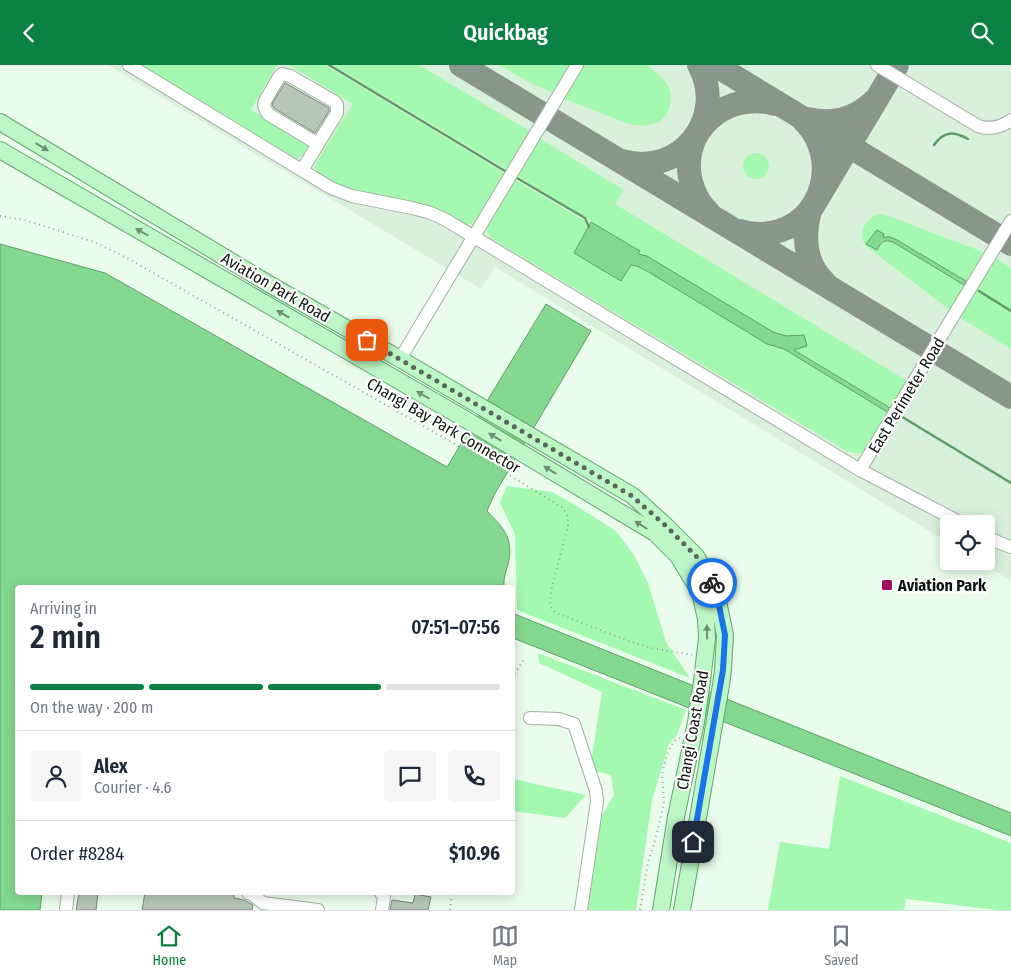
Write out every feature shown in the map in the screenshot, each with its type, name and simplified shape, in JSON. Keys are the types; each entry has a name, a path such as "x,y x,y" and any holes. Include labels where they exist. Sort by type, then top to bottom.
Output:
{"main road":[{"name":"Aviation Park Road","path":"0,122 269,284 446,385 632,496 696,556"},
{"name":"Aviation Park Road","path":"0,150 465,419 655,533 678,556"},
{"name":"Changi Coast Road","path":"661,910 672,840 696,722 707,638 706,619 700,592 678,556"},
{"name":"Changi Coast Road","path":"682,910 721,685 725,635 716,591 696,556"},
{"path":"672,840 676,845 684,848 693,842"}],"street":[{"path":"128,65 342,193 412,208 431,213 446,220 860,470"},
{"path":"400,359 577,65"},
{"path":"877,65 978,126 991,129 1005,125 1011,120"},
{"path":"302,170 318,144 337,113 338,109 335,102 290,75 282,74 264,101 265,109 268,113 318,144"},
{"name":"East Perimeter Road","path":"945,515 860,470 1011,221"},
{"path":"995,540 1011,547"},
{"path":"530,717 559,719 574,725 596,791 597,802 581,910"},
{"path":"66,910 68,895"},
{"path":"253,895 269,907 318,910"},
{"path":"382,895 384,897 382,910"}],"path":[{"name":"Changi Bay Park Connector","path":"0,216 26,220 94,242 127,258 509,475 563,508 568,517 568,525 551,591 550,602 552,609 559,614 652,648 696,656"},
{"path":"515,673 525,658"},
{"path":"640,910 648,862 664,801 662,774 673,742 682,737"},
{"path":"450,910 452,895"}],"shaded area":[{"path":"108,65 1011,65 1011,581 993,570 995,570 995,515 940,515 940,538 495,267 481,289"},
{"path":"139,65 277,65 251,110 309,145 296,160"},
{"path":"289,65 325,65 506,174 479,218 466,225 342,188 319,174 315,168 316,163 353,104"},
{"path":"333,65 419,65 531,132 508,170"},
{"path":"499,65 570,65 553,93 530,83"},
{"path":"582,65 647,65 669,88 671,98 665,117 649,125 629,124 562,98"},
{"path":"539,138 624,190 615,204 909,382 892,409 793,349 795,336 786,336 773,332 647,256 638,254 639,251 516,175"},
{"path":"756,153 765,157 769,166 765,175 756,179 747,175 743,166 747,157"},
{"path":"514,179 586,223 587,228 574,253 621,280 631,265 637,265 647,270 767,344 784,349 889,413 864,452 858,454 845,450 492,239 487,225"},
{"path":"877,214 883,214 986,253 951,311 865,245 862,236 864,227","holes":["877,230 883,238 894,238 966,281 964,285 893,242 866,243"]},
{"path":"591,222 640,251 638,254 647,256 773,332 786,336 804,335 807,346 794,350 892,409 889,413 784,349 767,344 637,266 631,265 621,281 574,253"},
{"path":"877,230 884,234 883,237 897,240 966,281 964,285 893,242 883,242 877,250 866,244"},
{"path":"0,244 105,273 447,467 546,304 591,331 494,495 487,511 502,527 508,538 510,552 504,585 15,585 15,895 42,895 40,910 0,910"},
{"path":"994,257 1011,268 1011,349 958,316"},
{"path":"507,486 552,492 616,531 634,555 648,583 666,642 690,678 517,610 515,534 500,503"},
{"path":"515,614 1011,813 1011,836 515,639"},
{"path":"538,653 686,710 677,735 669,744 652,800 636,910 584,910 597,824 614,795 611,775 590,770 602,692 539,663"},
{"path":"840,776 1011,843 1011,910 906,899 904,910 768,910 780,842 829,849"},
{"path":"515,779 586,795 565,818 515,811"}],"building":[{"path":"285,83 329,108 315,133 274,108 272,104"},
{"path":"79,895 98,895 96,910 76,910"},
{"path":"145,895 234,895 234,898 244,900 253,905 252,910 142,910"},
{"path":"415,895 431,897 428,910 390,910 392,900 413,903"}],"waterway":[{"path":"329,65 505,171"},
{"path":"934,145 941,137 949,134 968,139"},
{"path":"517,178 585,218 589,227"},
{"path":"979,291 1011,311"},
{"path":"899,415 1011,483"}],"taxiway":[{"path":"461,65 1011,397"},
{"path":"622,161 643,164 663,161 679,152 693,139 703,123 707,105 706,85 699,65"},
{"path":"715,65 1011,244"},
{"path":"825,283 813,267 807,249 806,230 810,211 897,65"},
{"path":"708,212 699,202 691,182 689,163 692,146 699,131 723,109 739,103 757,101 775,104"},
{"path":"807,119 834,121 850,117 873,102"},
{"path":"740,231 762,234 788,227 803,217 814,204 821,188 824,171 822,154 816,137 805,122"}],"way so far":[{"path":"367,340 632,496 696,556 712,583"}],"place":[{"name":"Aviation Park","path":"887,585"}],"route":[{"path":"693,842 723,670 725,635 716,591 712,583"}]}
